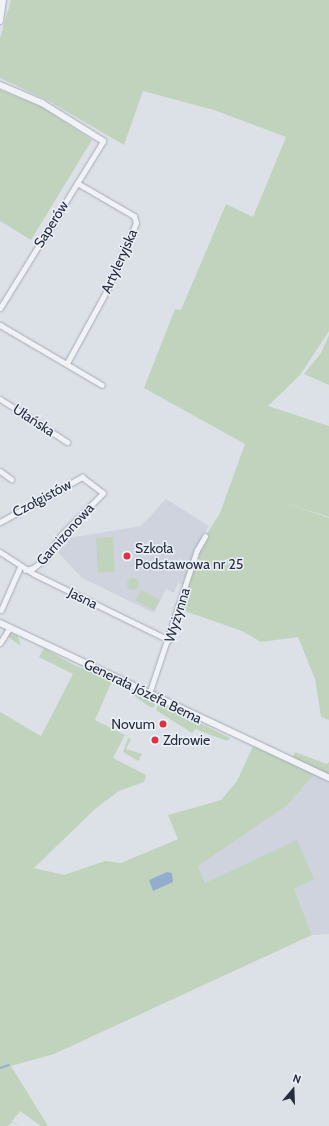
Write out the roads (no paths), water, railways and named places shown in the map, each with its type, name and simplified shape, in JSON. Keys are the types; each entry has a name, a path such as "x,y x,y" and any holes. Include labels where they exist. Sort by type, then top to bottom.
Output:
{"street":[{"path":"0,21 3,0"},
{"path":"0,85 42,103 103,141"},
{"name":"Saperów","path":"0,308 103,141"},
{"name":"Artyleryjska","path":"67,363 108,288 136,223 134,216 77,184"},
{"path":"0,325 67,363 102,385"},
{"name":"Ułańska","path":"0,399 67,442"},
{"path":"0,470 11,479"},
{"name":"Czołgistów","path":"0,522 82,476 103,493"},
{"name":"Garnizonowa","path":"0,610 23,568 33,568 45,559 61,535 103,493"},
{"name":"Wyżynna","path":"149,694 169,640 197,550 205,536"},
{"name":"Jasna","path":"0,552 23,568 169,640"},
{"name":"Generała Józefa Bema","path":"0,622 149,694 329,778"},
{"path":"0,642 10,627"}],"water":[{"path":"167,872 172,873 173,882 153,891 149,880"}],"waterway":[{"path":"0,1068 9,1065"}],"place":[{"name":"Szkoła Podstawowa nr 25","path":"127,556"},
{"name":"Novum","path":"163,724"},
{"name":"Zdrowie","path":"155,740"}]}
